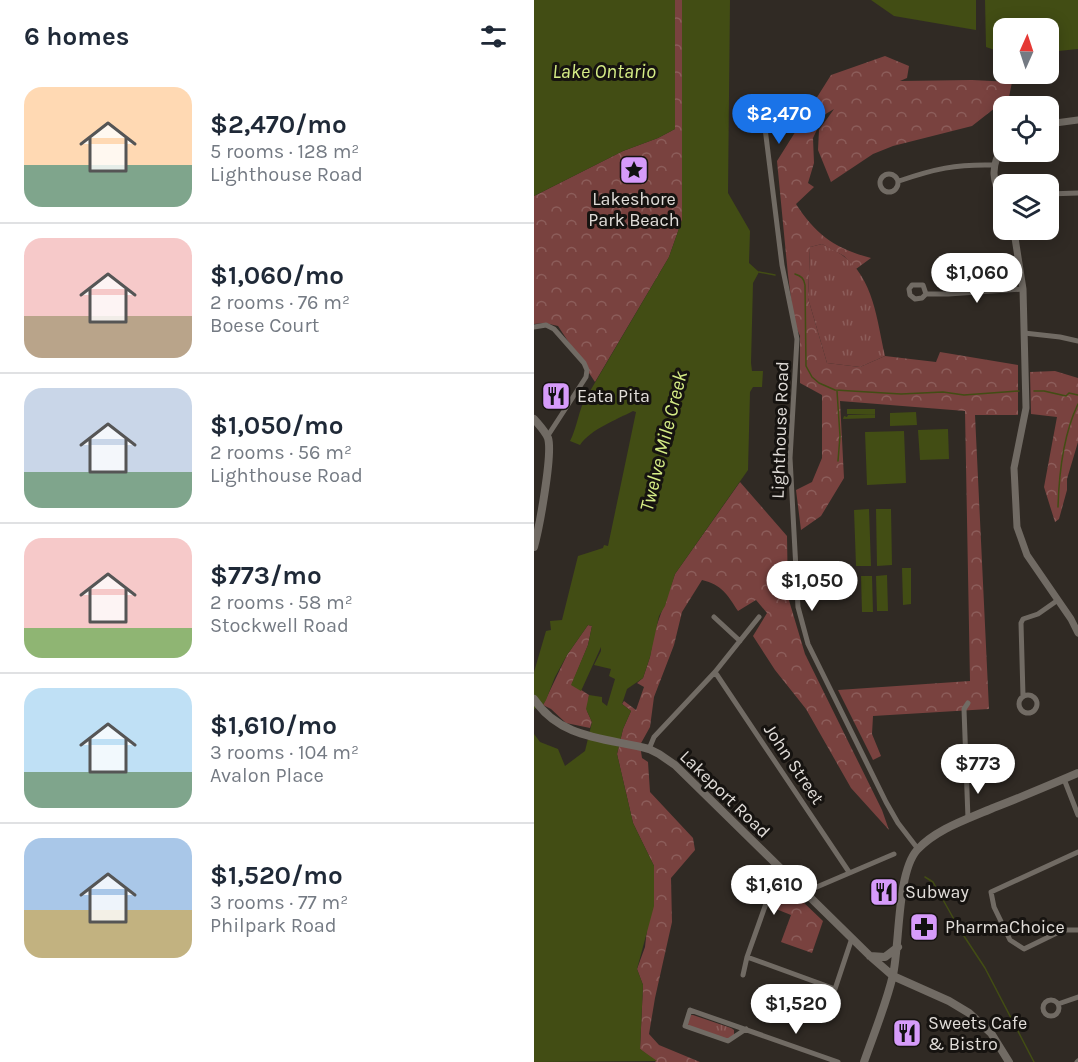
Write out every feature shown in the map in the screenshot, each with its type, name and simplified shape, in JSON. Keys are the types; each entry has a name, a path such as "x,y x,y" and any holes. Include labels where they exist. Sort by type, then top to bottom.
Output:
{"main road":[{"path":"534,419 548,436 549,454 534,547"},
{"name":"Lakeport Road","path":"534,699 542,711 555,723 584,734 649,749 675,765 870,956 893,976 949,1001 969,1013 991,1033 1009,1062"},
{"path":"864,1062 893,976 905,873 918,849 941,832 968,819 1078,772"},
{"path":"870,956 885,957 898,946"}],"street":[{"path":"1059,123 1078,120"},
{"name":"Lighthouse Road","path":"765,128 782,265 797,339 790,458 798,607 808,644 886,802 898,823 918,849"},
{"path":"994,174 995,162"},
{"path":"899,181 933,169 962,164 993,165"},
{"path":"1059,194 1078,193"},
{"path":"1015,240 1023,289 1026,408 1015,457 1016,516 1024,548 1078,633"},
{"path":"926,294 1023,289"},
{"path":"534,327 541,325 554,329 584,363 587,370 586,377 548,436"},
{"path":"1024,333 1078,341"},
{"path":"1023,696 1021,623 1023,619 1038,614 1058,600"},
{"path":"714,617 740,641"},
{"path":"649,749 654,736 715,672 759,617"},
{"name":"John Street","path":"715,672 849,873"},
{"path":"968,703 964,709 968,819"},
{"path":"1064,779 1078,815"},
{"path":"1078,852 991,891 994,907 1010,940 1024,950 1063,930 1078,930"},
{"path":"805,892 894,854"},
{"path":"743,975 747,957 779,867"},
{"path":"823,1016 835,989 852,938"},
{"path":"747,957 835,989"},
{"path":"1058,1004 1078,998"},
{"path":"746,1029 728,1041 685,1026 690,1010 746,1029 838,1062"}],"green space":[{"path":"675,0 682,0 682,220 669,257 595,382 558,326 545,323 534,324 534,196 623,151 675,129"},
{"path":"885,56 909,66 907,78 900,81 972,80 993,81 993,84 1012,84 1009,96 993,96 993,110 972,126 893,146 873,154 831,182 818,150 819,130 834,109 824,115 813,138 814,163 808,183 814,187 796,204 811,224 828,239 847,250 871,258 856,269 844,256 822,244 810,247 808,298 827,363 860,367 885,356 936,362 940,352 1018,365 1018,415 975,415 989,709 873,716 872,734 881,756 873,760 838,690 970,681 965,411 840,401 844,478 821,516 801,530 796,490 812,482 822,458 822,395 800,383 800,336 794,322 777,161 831,75"},
{"path":"822,244 842,255 853,265 868,288 885,356 860,367 827,363 808,298 810,247"},
{"path":"1055,371 1078,378 1078,442 1067,479 1067,490 1059,519 1055,522 1044,487 1057,417 1031,414 1030,372"},
{"path":"740,482 787,536 788,597 805,654 882,810 889,830 851,788 806,709 775,670 753,636 767,613 756,600 738,611 723,591 702,580 682,612 674,645 654,697 650,727 640,745 642,758 648,762 650,792 693,838 695,850 671,878 672,922 649,1034 659,1045 700,1062 656,1062 640,1049 643,985 637,969 645,947 654,866 633,823 617,754 623,729 631,711 622,704 624,701 636,710 644,687 637,683 643,678 650,657 654,633 675,574"},
{"path":"588,625 592,626 588,645 572,684 589,695 587,711 592,722 590,728 566,723 543,705 567,655"},
{"path":"780,880 823,921 812,953 781,942 791,915 771,907"},
{"path":"690,1015 731,1028 734,1030 734,1036 728,1040 689,1026 687,1023"}],"water":[{"name":"Lake Ontario","path":"534,0 675,0 675,129 623,151 534,196"},
{"name":"Twelve Mile Creek","path":"682,0 730,0 728,193 750,231 749,263 759,272 753,283 751,363 752,371 763,371 762,387 753,387 750,392 748,470 675,574 665,606 659,616 643,678 627,689 622,704 631,711 623,729 617,754 633,823 654,866 654,906 637,969 643,985 640,1049 657,1061 534,1062 534,734 540,742 558,749 565,766 585,751 592,722 586,709 589,695 602,697 602,702 607,706 615,679 609,676 611,669 594,665 601,647 581,691 571,685 588,645 592,626 588,625 567,655 543,705 534,709 534,672 546,631 551,630 550,621 562,620 578,556 603,548 604,545 608,546 636,412 633,411 604,425 580,445 570,441 583,403 669,257 682,220"},
{"path":"871,0 976,0 976,30 894,16"},
{"path":"985,0 1078,0 1078,49 1059,51 1059,18 993,18 993,49 986,47"},
{"path":"847,409 875,409 875,414 847,414"},
{"path":"916,412 917,425 890,426 890,413"},
{"path":"875,414 875,418 843,419 848,415"},
{"path":"948,429 949,459 920,460 918,430"},
{"path":"904,431 906,483 867,485 865,432"},
{"path":"869,509 871,566 856,566 854,510"},
{"path":"876,509 891,509 892,565 877,566"},
{"path":"902,568 911,568 911,604 903,605"},
{"path":"887,575 888,611 877,611 876,576"},
{"path":"861,576 872,576 873,612 862,612"}],"waterway":[{"path":"759,272 775,275"},
{"path":"795,274 802,278 805,285 806,366 812,377 819,383 835,390 901,394 943,392 964,395 1019,391"},
{"path":"837,391 840,436 838,461"},
{"path":"1034,391 1066,396 1069,393 1078,395"},
{"path":"1058,507 1063,454 1078,404"},
{"path":"925,877 933,882 985,968 1034,1062"}],"place":[{"name":"Lakeshore Park Beach","path":"634,170"},
{"name":"Eata Pita","path":"556,396"},
{"name":"Subway","path":"884,892"},
{"name":"PharmaChoice","path":"924,927"},
{"name":"Sweets Cafe & Bistro","path":"907,1033"}]}
